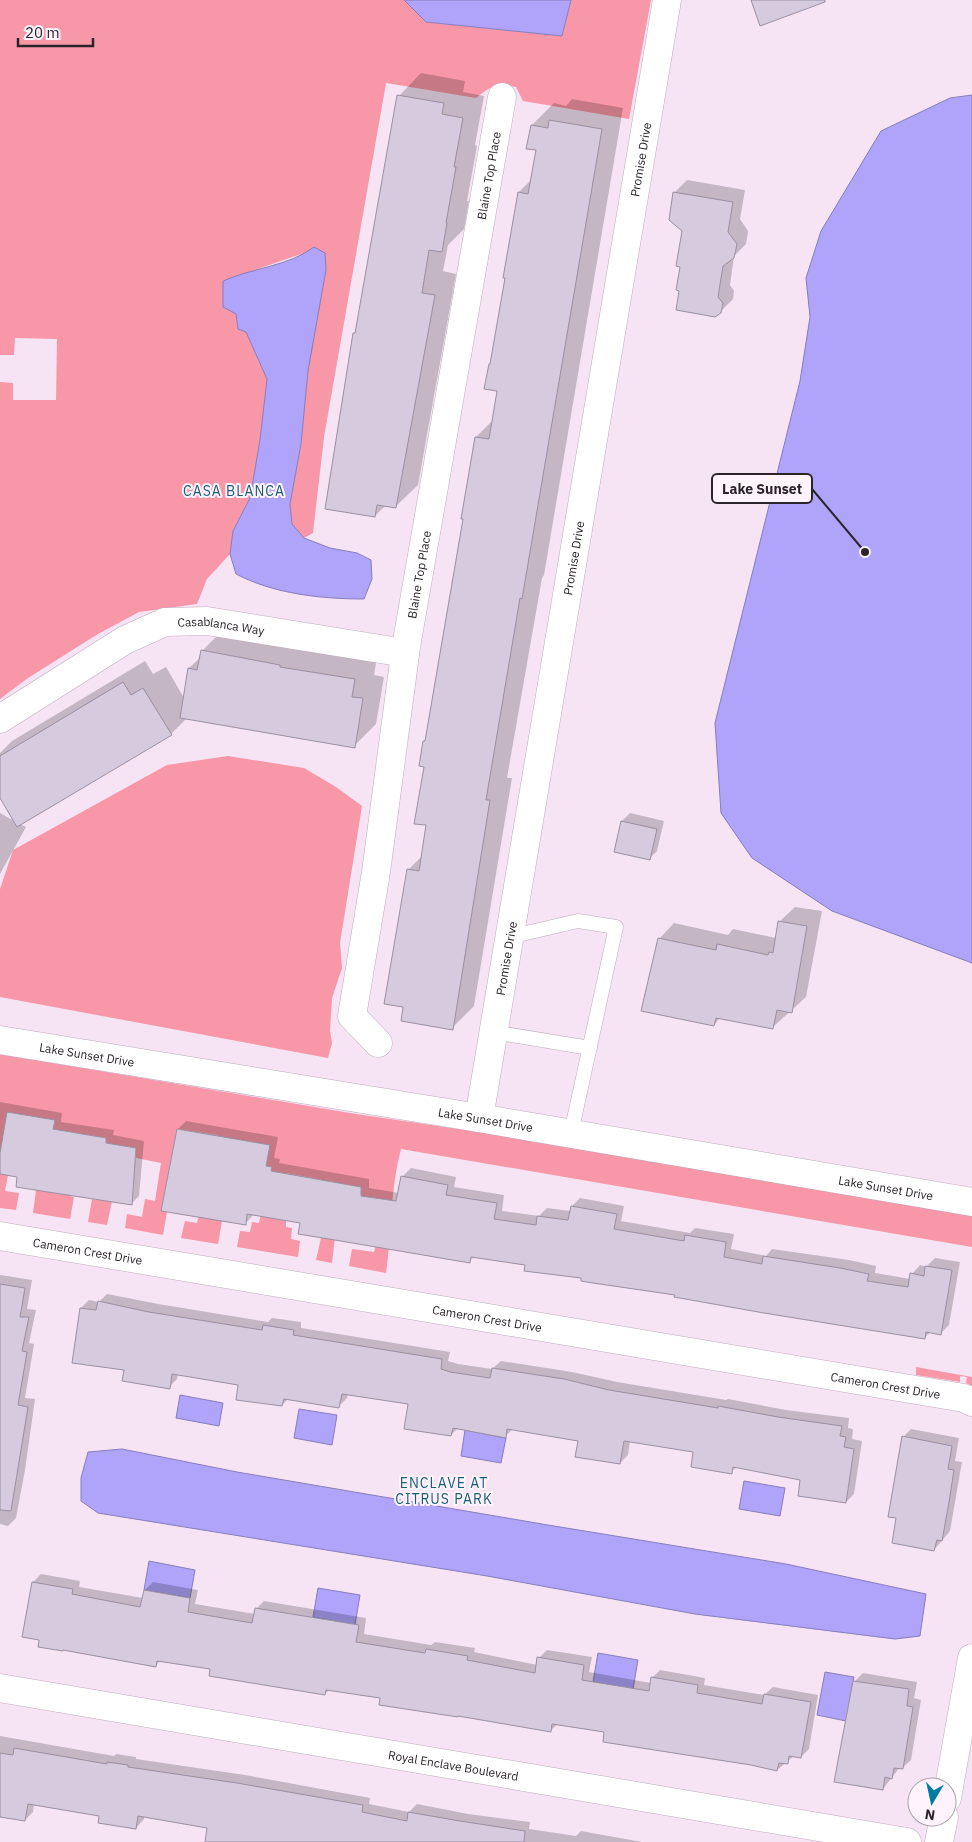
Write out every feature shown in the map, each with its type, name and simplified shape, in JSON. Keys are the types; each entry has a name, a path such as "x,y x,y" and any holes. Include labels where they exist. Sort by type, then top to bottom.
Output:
{"street":[{"name":"Promise Drive","path":"479,1118 667,0"},
{"name":"Blaine Top Place","path":"378,1043 352,1016 377,865 405,653 502,97"},
{"name":"Casablanca Way","path":"0,719 125,640 165,622 207,621 405,653"},
{"name":"Lake Sunset Drive","path":"0,1040 479,1118 972,1202"},
{"name":"Cameron Crest Drive","path":"0,1236 913,1389 964,1398 972,1402"},
{"path":"951,1777 972,1658"},
{"name":"Royal Enclave Boulevard","path":"0,1688 907,1842"},
{"path":"939,1842 942,1827"}],"lane":[{"path":"510,937 578,922 616,927 571,1134"},
{"path":"493,1032 590,1048"}],"shaded area":[{"path":"0,0 404,0 426,22 562,36 571,0 651,0 629,119 523,101 516,87 494,86 476,98 386,83 324,437 313,533 304,538 292,524 290,504 301,444 308,371 307,252 223,281 236,314 238,329 246,332 267,379 260,440 250,498 233,531 230,554 207,579 197,604 139,612 98,634 28,678 0,699 0,382 13,383 13,400 56,400 57,339 15,338 14,355 0,355"},
{"path":"404,0 571,0 562,36 426,22"},
{"path":"972,95 972,963 832,911 752,858 721,813 715,723 800,381 810,317 806,278 821,231 881,131 950,98"},
{"path":"314,247 325,253 326,270 308,371 301,444 290,504 292,524 304,538 330,548 357,553 371,560 372,579 364,599 298,594 251,581 236,574 230,554 233,531 250,498 260,440 267,379 246,332 238,329 236,314 223,307 223,281 282,263"},
{"path":"228,756 304,768 336,787 362,806 340,943 342,968 332,998 330,1031 332,1043 328,1058 0,997 0,889 13,850 167,765"},
{"path":"0,1054 356,1114 540,1141 972,1212 972,1247 401,1149 393,1195 386,1273 349,1266 352,1249 374,1252 388,1200 361,1196 361,1187 341,1184 332,1263 316,1260 321,1238 323,1238 333,1182 286,1173 278,1219 286,1221 286,1227 292,1228 291,1239 300,1241 298,1257 237,1247 240,1231 250,1232 252,1222 259,1223 261,1214 264,1214 272,1168 266,1166 270,1146 218,1220 222,1221 218,1244 181,1238 185,1221 197,1223 217,1135 177,1129 162,1211 167,1212 163,1235 125,1228 127,1214 142,1217 145,1199 155,1201 161,1163 136,1158 136,1148 118,1145 112,1201 107,1225 88,1222 92,1199 96,1200 106,1138 65,1131 72,1183 70,1196 74,1197 70,1219 33,1213 36,1190 43,1191 55,1120 0,1153"},
{"path":"0,1174 8,1175 5,1191 19,1193 16,1210 0,1208"},
{"path":"916,1367 972,1377 972,1386 966,1383 967,1377 960,1376 960,1382 916,1375"},
{"path":"180,1395 223,1403 219,1426 176,1418"},
{"path":"299,1409 337,1415 332,1445 294,1438"},
{"path":"465,1430 506,1438 501,1463 461,1456"},
{"path":"122,1449 237,1472 786,1564 926,1594 920,1636 895,1639 695,1614 487,1576 98,1513 81,1501 81,1478 88,1452"},
{"path":"744,1481 785,1488 780,1516 739,1509"},
{"path":"149,1561 195,1570 190,1598 144,1590"},
{"path":"318,1588 360,1595 355,1625 313,1617"},
{"path":"598,1653 638,1660 633,1689 593,1682"},
{"path":"825,1672 854,1677 846,1721 817,1715"}],"building":[{"path":"751,0 825,0 825,2 760,26"},
{"path":"397,95 444,103 442,114 463,118 442,252 429,250 422,293 435,295 396,508 377,505 375,517 325,509 353,333 355,333"},
{"path":"549,120 602,129 486,800 490,800 453,1030 401,1021 403,1007 384,1004 407,869 419,871 426,825 414,824 424,767 419,766 423,741 425,741 463,519 461,519 475,437 489,439 497,391 484,389 505,278 503,278 518,192 528,194 536,150 526,149 531,125 548,128"},
{"path":"673,192 733,202 728,232 737,244 734,258 723,266 718,297 723,303 721,313 715,317 676,310 679,291 676,290 680,267 676,266 682,231 669,220"},
{"path":"201,650 280,665 280,667 355,679 352,697 363,698 355,748 180,718 188,668 197,670"},
{"path":"123,682 131,695 143,688 172,735 17,827 0,798 0,756"},
{"path":"621,821 657,829 650,860 614,852"},
{"path":"778,921 807,926 792,1013 777,1010 773,1029 716,1018 714,1026 641,1011 658,938 716,950 717,944 768,955 769,952 773,953"},
{"path":"7,1112 55,1120 53,1129 106,1138 106,1143 136,1148 132,1205 16,1187 17,1177 0,1174 0,1153"},
{"path":"177,1129 270,1145 266,1166 272,1167 271,1171 361,1187 361,1196 396,1201 401,1176 448,1185 446,1195 497,1203 494,1219 536,1225 537,1216 568,1220 571,1206 617,1214 614,1229 684,1241 685,1235 726,1242 724,1257 762,1264 763,1256 840,1268 869,1274 867,1281 908,1287 910,1273 924,1276 925,1266 952,1270 941,1335 926,1332 925,1339 764,1313 674,1297 675,1295 581,1281 581,1278 524,1271 525,1265 471,1257 470,1263 298,1234 300,1223 247,1214 246,1225 161,1211"},
{"path":"0,1284 25,1288 20,1317 29,1317 22,1351 27,1352 18,1405 28,1407 11,1511 0,1510"},
{"path":"98,1301 149,1312 262,1330 263,1325 294,1330 293,1335 442,1359 441,1369 450,1372 490,1378 492,1368 564,1379 609,1390 842,1426 840,1436 846,1437 844,1447 854,1449 846,1503 798,1496 800,1480 733,1467 732,1474 691,1467 693,1452 624,1441 620,1464 575,1457 578,1441 507,1429 506,1438 453,1428 451,1436 404,1429 408,1404 342,1394 339,1408 284,1399 282,1406 236,1400 238,1385 172,1374 170,1389 122,1381 124,1370 72,1363 80,1308 96,1310"},
{"path":"902,1436 952,1446 948,1469 954,1470 949,1502 942,1541 937,1540 934,1551 892,1543 896,1518 888,1517"},
{"path":"32,1582 73,1589 72,1594 140,1607 144,1590 190,1598 188,1612 252,1623 255,1608 359,1625 356,1642 425,1653 426,1649 468,1656 467,1660 535,1673 537,1657 584,1665 582,1680 649,1691 651,1677 698,1685 697,1693 762,1704 764,1694 811,1702 801,1758 789,1756 788,1764 779,1763 777,1771 751,1765 603,1742 604,1732 552,1724 551,1732 379,1705 380,1698 326,1690 325,1695 209,1676 210,1669 157,1661 156,1667 38,1647 39,1640 22,1637"},
{"path":"853,1681 909,1689 907,1706 913,1707 903,1769 894,1768 892,1779 885,1777 883,1790 834,1782"},
{"path":"14,1748 107,1764 107,1762 128,1765 128,1767 237,1783 363,1805 362,1812 407,1821 408,1812 525,1831 524,1842 205,1842 207,1828 138,1816 136,1829 98,1823 99,1816 28,1804 25,1821 0,1817 0,1753 13,1755"}],"place":[{"name":"Lake Sunset","path":"865,552"}],"district":[{"name":"CASA BLANCA","path":"234,491"},
{"name":"ENCLAVE AT CITRUS PARK","path":"444,1492"}]}
